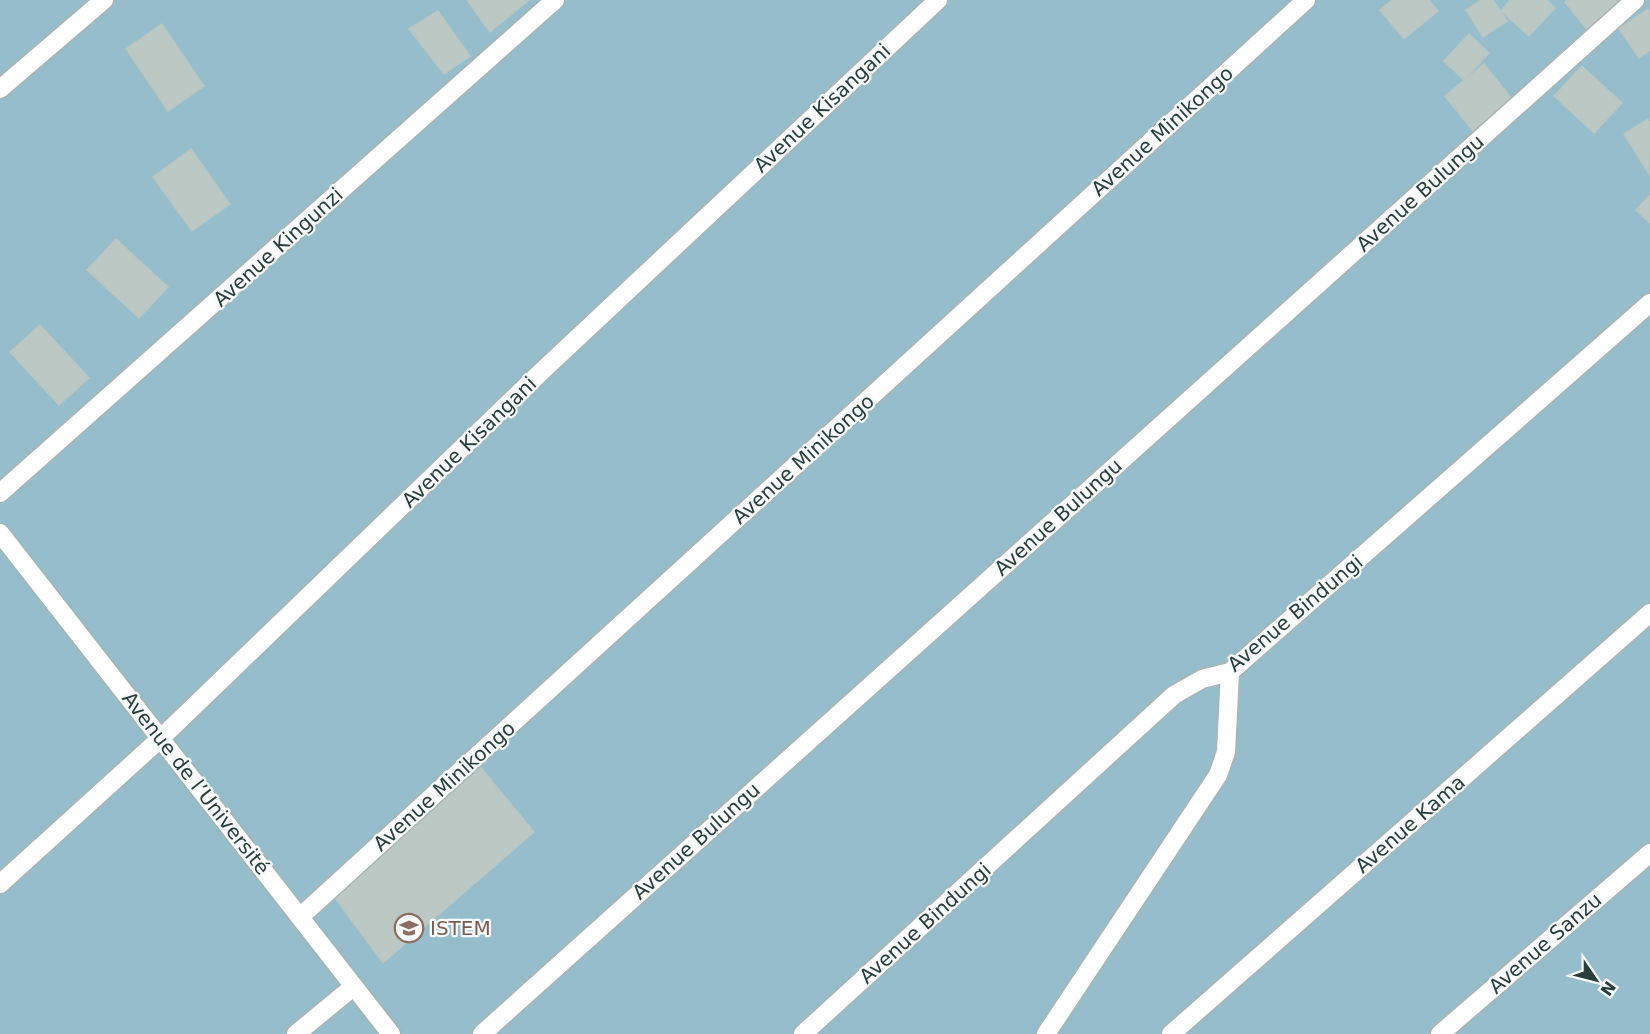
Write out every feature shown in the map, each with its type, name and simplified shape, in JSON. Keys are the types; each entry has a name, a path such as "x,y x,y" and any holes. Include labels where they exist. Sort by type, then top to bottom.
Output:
{"street":[{"path":"0,89 104,0"},
{"name":"Avenue Kingunzi","path":"0,493 555,0"},
{"name":"Avenue Kisangani","path":"0,884 161,738 532,380 938,0"},
{"name":"Avenue Minikongo","path":"300,917 1306,0"},
{"name":"Avenue Bulungu","path":"482,1034 1635,0"},
{"name":"Avenue Bindungi","path":"803,1034 1174,695 1202,679 1230,672 1650,303"},
{"name":"Avenue de l’Université","path":"0,533 391,1034"},
{"name":"Avenue Kama","path":"1171,1034 1650,613"},
{"path":"1046,1034 1218,775 1226,752 1230,672"},
{"name":"Avenue Sanzu","path":"1440,1034 1650,853"},
{"path":"296,1034 353,987"}],"water":[{"path":"0,0 1650,0 1650,1034 0,1034"}],"building":[{"path":"467,0 529,0 490,32"},
{"path":"1392,0 1429,0 1438,11 1404,39 1380,10"},
{"path":"1481,0 1493,0 1507,21 1483,37 1466,10"},
{"path":"1510,0 1547,0 1555,8 1529,36 1501,11"},
{"path":"1567,0 1617,0 1621,5 1589,32 1565,2"},
{"path":"1648,9 1650,12 1650,50 1639,58 1619,29"},
{"path":"438,11 470,56 444,74 409,29"},
{"path":"162,24 204,86 168,111 126,49"},
{"path":"1469,34 1489,53 1464,80 1444,61"},
{"path":"1484,64 1512,99 1473,131 1445,96"},
{"path":"1582,66 1622,103 1594,133 1554,96"},
{"path":"1648,119 1650,123 1649,174 1624,134"},
{"path":"191,149 230,204 192,231 153,177"},
{"path":"1650,197 1650,223 1636,210"},
{"path":"116,239 168,287 139,318 87,270"},
{"path":"40,325 89,378 59,405 10,352"},
{"path":"481,768 534,832 383,963 333,895"}],"place":[{"name":"ISTEM","path":"409,928"}]}
